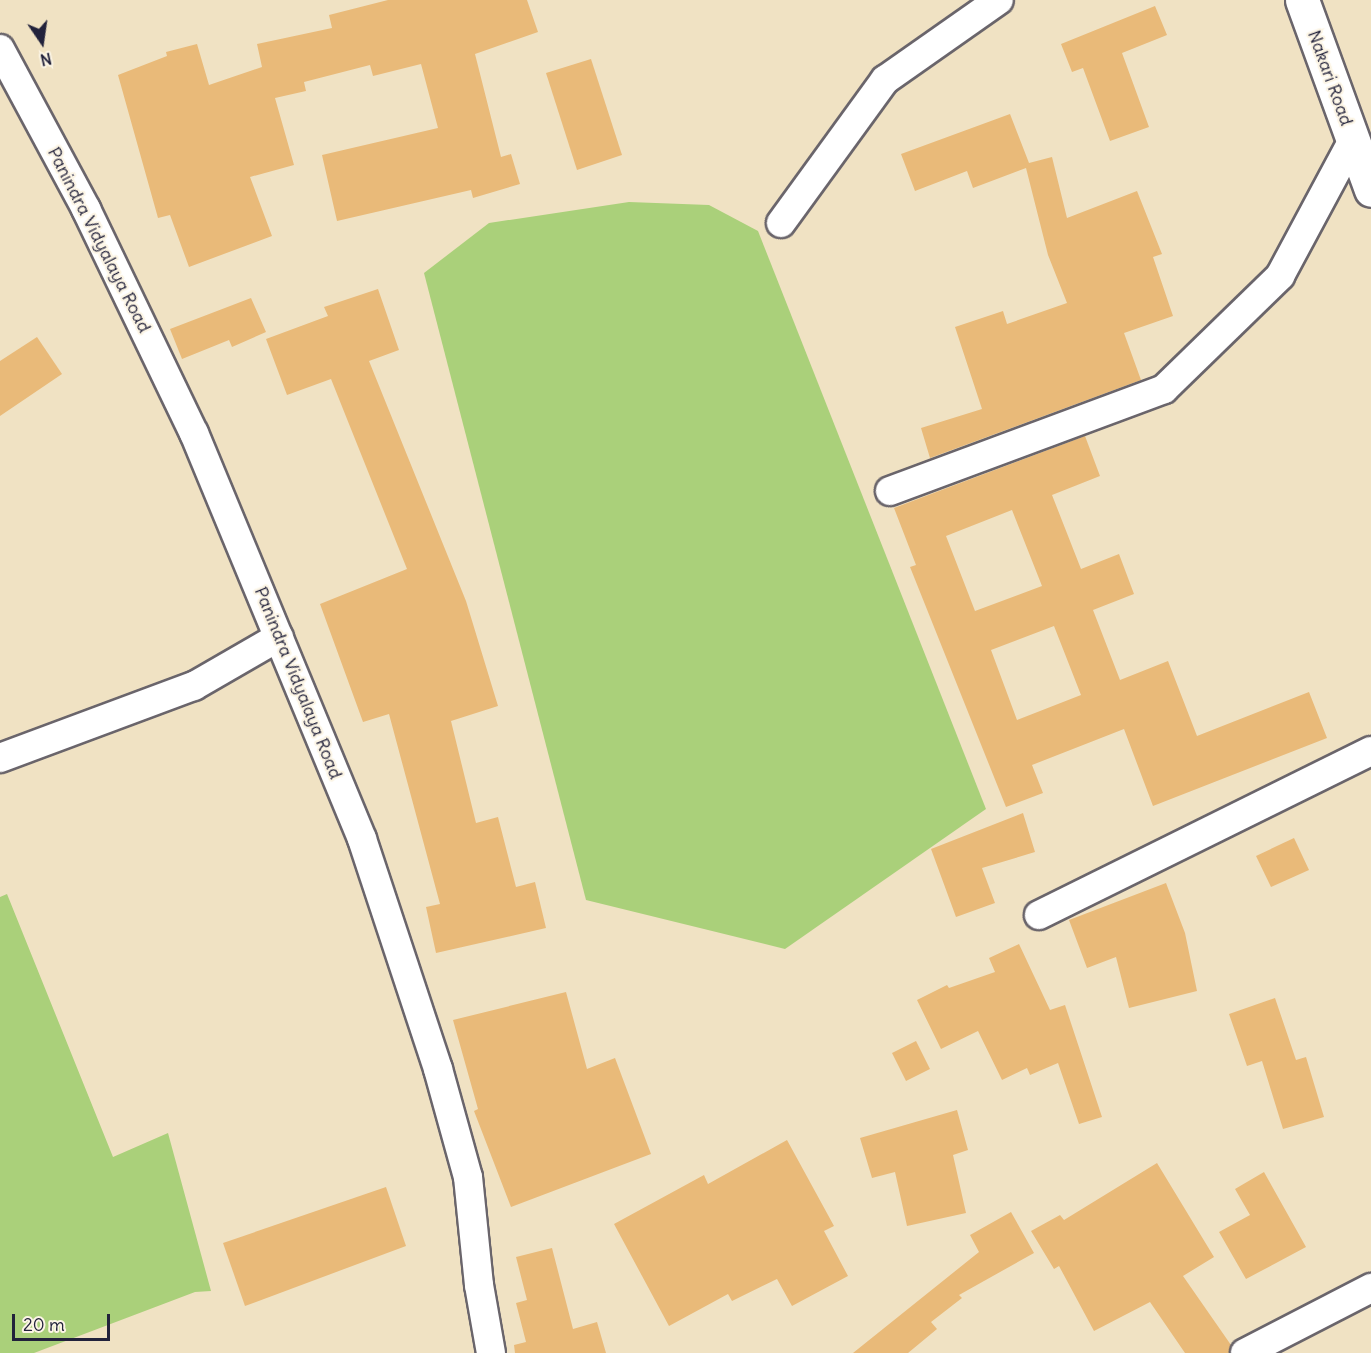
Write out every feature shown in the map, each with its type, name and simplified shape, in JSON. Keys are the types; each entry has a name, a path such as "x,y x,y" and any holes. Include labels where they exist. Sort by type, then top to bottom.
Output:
{"street":[{"path":"781,223 885,80 999,0"},
{"name":"Nakari Road","path":"1302,0 1371,190"},
{"name":"Panindra Vidyalaya Road","path":"0,49 86,209 194,433 362,838 438,1069 468,1177 479,1285 491,1353"},
{"path":"890,491 1164,389 1280,276 1353,140"},
{"path":"0,758 194,686 279,637"},
{"path":"1039,915 1371,751"},
{"path":"1245,1353 1371,1288"}],"green space":[{"path":"629,202 709,205 758,231 986,809 785,949 586,900 424,273 489,223"},
{"path":"7,894 113,1157 168,1133 211,1291 195,1292 34,1353 0,1353 0,897"}],"building":[{"path":"388,0 527,0 538,32 475,54 501,157 511,154 520,184 473,198 471,190 337,221 322,155 438,128 421,64 373,76 370,65 304,82 306,91 275,98 294,165 250,177 272,236 189,267 170,215 158,218 118,75 167,56 166,52 197,44 209,85 262,67 257,44 332,28 329,15"},
{"path":"1155,6 1167,35 1122,53 1149,127 1110,141 1083,68 1072,72 1061,44"},
{"path":"591,59 622,155 577,170 546,73"},
{"path":"1010,114 1029,163 1052,157 1067,218 1137,191 1162,254 1153,257 1173,316 1124,333 1141,380 930,458 921,428 982,409 955,327 1003,311 1007,324 1067,303 1048,255 1026,168 973,188 967,171 915,191 901,154"},
{"path":"378,289 399,350 369,361 466,601 498,706 451,721 476,823 498,817 516,887 535,882 546,928 436,953 426,907 440,904 389,714 363,722 320,604 407,569 331,379 287,395 266,339 328,316 324,307"},
{"path":"251,298 266,332 232,347 229,340 182,359 170,329"},
{"path":"37,337 62,374 0,416 0,361"},
{"path":"1085,436 1100,476 1052,495 1081,569 1119,554 1134,594 1093,610 1120,680 1168,661 1197,736 1309,692 1327,738 1153,806 1124,729 1032,765 1043,793 1006,807 910,567 916,565 894,508","holes":["1012,510 1042,586 975,611 946,536","1054,626 1081,695 1017,720 991,650"]},
{"path":"1023,813 1035,852 982,868 995,903 956,917 931,849"},
{"path":"1294,838 1309,870 1271,887 1256,856"},
{"path":"1166,883 1185,933 1197,991 1129,1008 1116,957 1087,968 1069,920"},
{"path":"1019,944 1050,1010 1065,1005 1102,1117 1079,1124 1058,1063 1030,1075 1027,1068 1002,1080 978,1031 941,1049 917,1000 947,985 949,988 995,972 989,958"},
{"path":"566,992 587,1069 615,1058 651,1154 511,1207 474,1111 478,1109 453,1020"},
{"path":"1275,998 1296,1060 1306,1057 1324,1117 1283,1129 1262,1061 1247,1066 1229,1014"},
{"path":"916,1041 930,1069 906,1081 892,1053"},
{"path":"957,1110 968,1150 953,1155 966,1213 907,1226 895,1172 872,1178 860,1138"},
{"path":"787,1140 834,1226 824,1231 848,1276 792,1306 777,1279 732,1301 728,1294 669,1326 614,1224 704,1175 708,1184"},
{"path":"1157,1163 1214,1257 1183,1276 1231,1345 1229,1353 1185,1353 1150,1302 1094,1331 1059,1266 1054,1269 1031,1231 1060,1215 1064,1220"},
{"path":"1264,1172 1306,1247 1246,1279 1219,1232 1250,1215 1235,1189"},
{"path":"386,1187 406,1246 245,1306 223,1243"},
{"path":"1011,1212 1034,1253 959,1295 962,1298 931,1322 937,1329 908,1353 853,1353 979,1252 970,1235"},
{"path":"552,1248 573,1329 597,1322 606,1353 515,1353 514,1345 526,1342 516,1303 527,1300 516,1257"}]}
